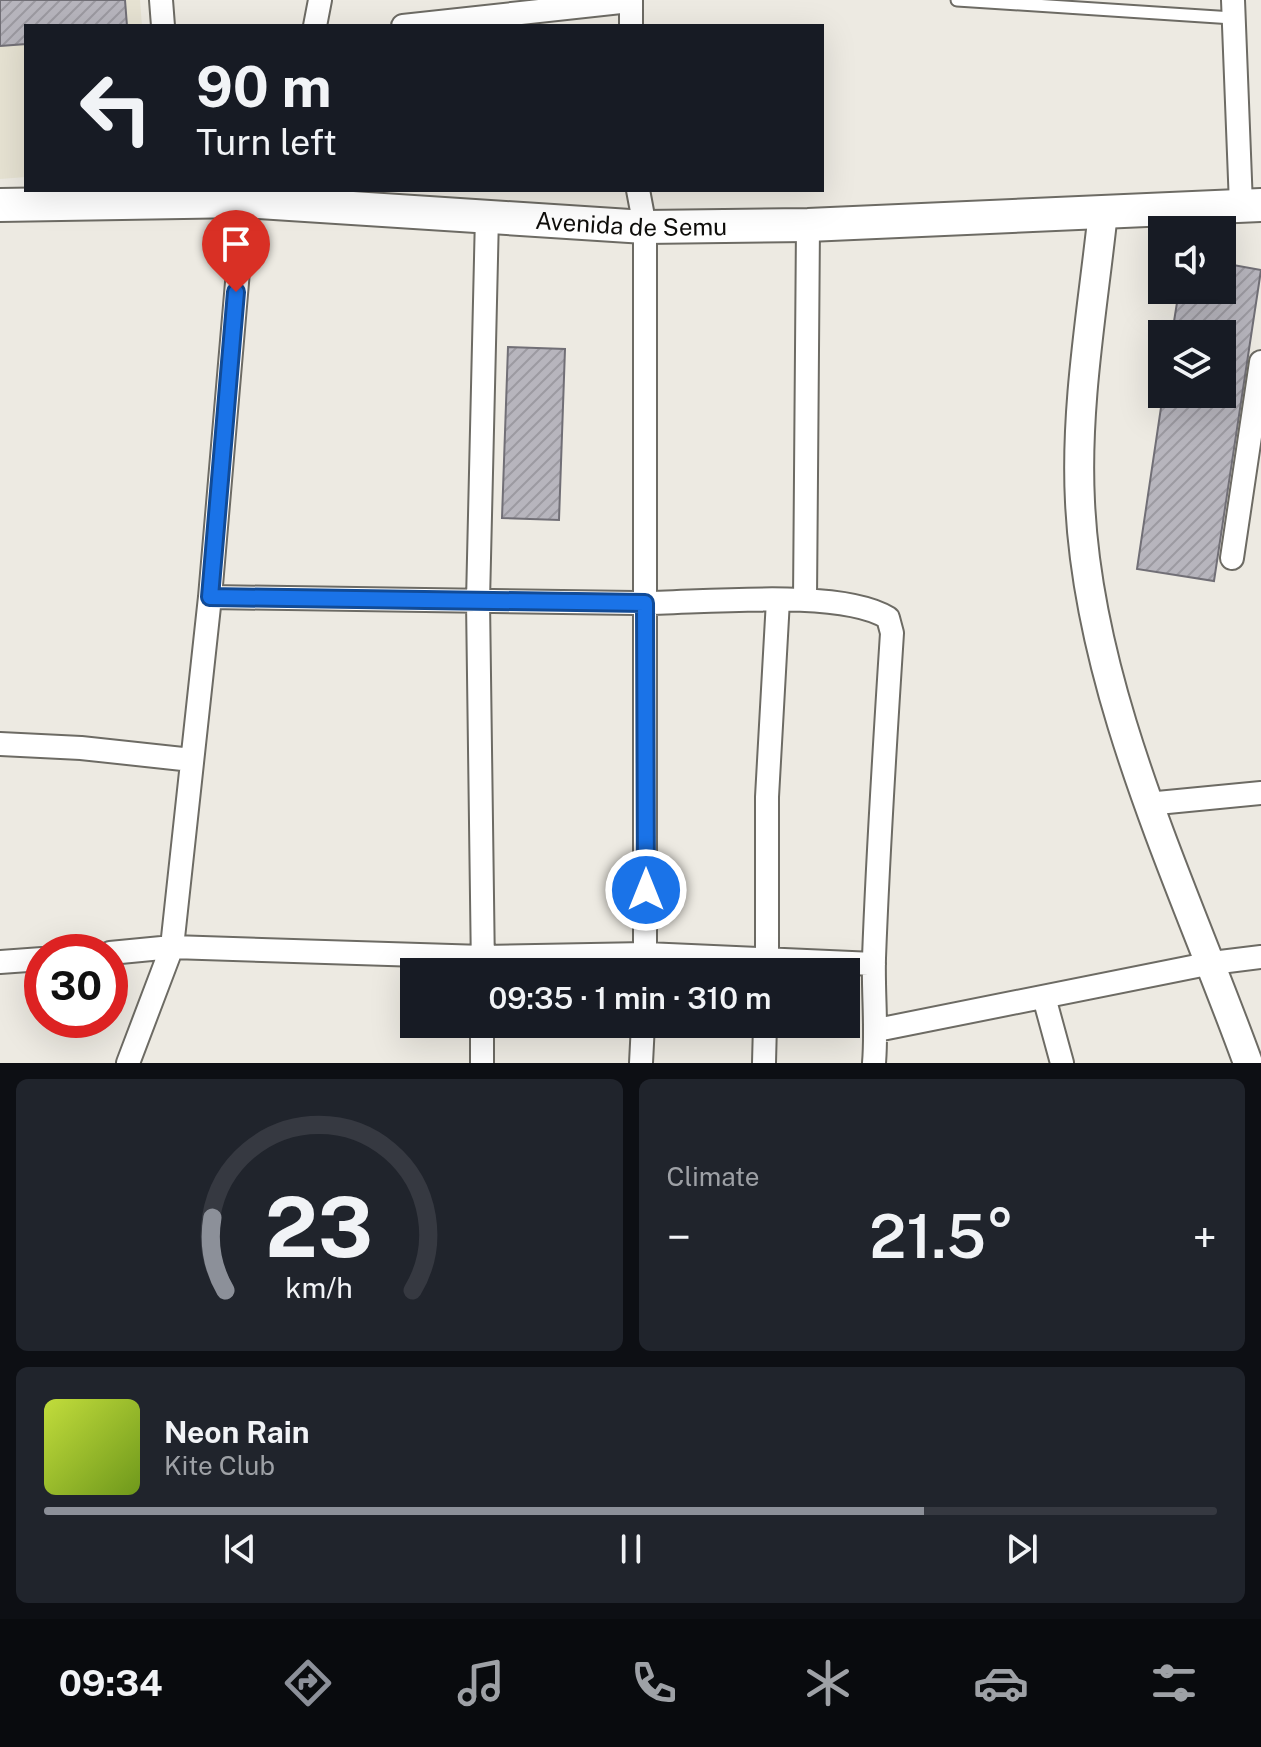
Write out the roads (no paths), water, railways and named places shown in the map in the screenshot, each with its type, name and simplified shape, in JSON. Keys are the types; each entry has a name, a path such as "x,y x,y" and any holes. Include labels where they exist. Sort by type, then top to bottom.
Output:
{"main road":[{"name":"Avenida de Semu","path":"0,205 175,196 244,201 287,197 645,227 808,225 1251,205"}],"street":[{"path":"161,0 163,24"},
{"path":"315,24 320,0"},
{"path":"420,24 630,0 631,24"},
{"path":"1233,9 1251,205"},
{"path":"638,192 645,227 645,958"},
{"path":"128,1063 172,947 210,597 244,201"},
{"path":"1103,212 1080,426 1080,503 1089,582 1106,667 1147,804 1212,963 1248,1063"},
{"path":"483,958 478,601 487,216"},
{"path":"805,600 808,225"},
{"path":"1232,558 1261,362"},
{"path":"210,597 645,603 805,600 875,610 888,618 892,633 874,964 877,1030 874,1063"},
{"path":"768,958 767,797 778,600"},
{"path":"0,744 81,748 192,760"},
{"path":"1147,804 1261,793"},
{"path":"128,951 172,947 400,959"},
{"path":"877,1030 1212,963 1261,957"},
{"path":"0,962 24,960"},
{"path":"860,964 874,964"},
{"path":"1044,997 1062,1063"},
{"path":"482,1038 482,1063"},
{"path":"641,1063 642,1038"},
{"path":"764,1063 765,1038"}],"lane":[{"path":"957,0 1233,9"}]}
